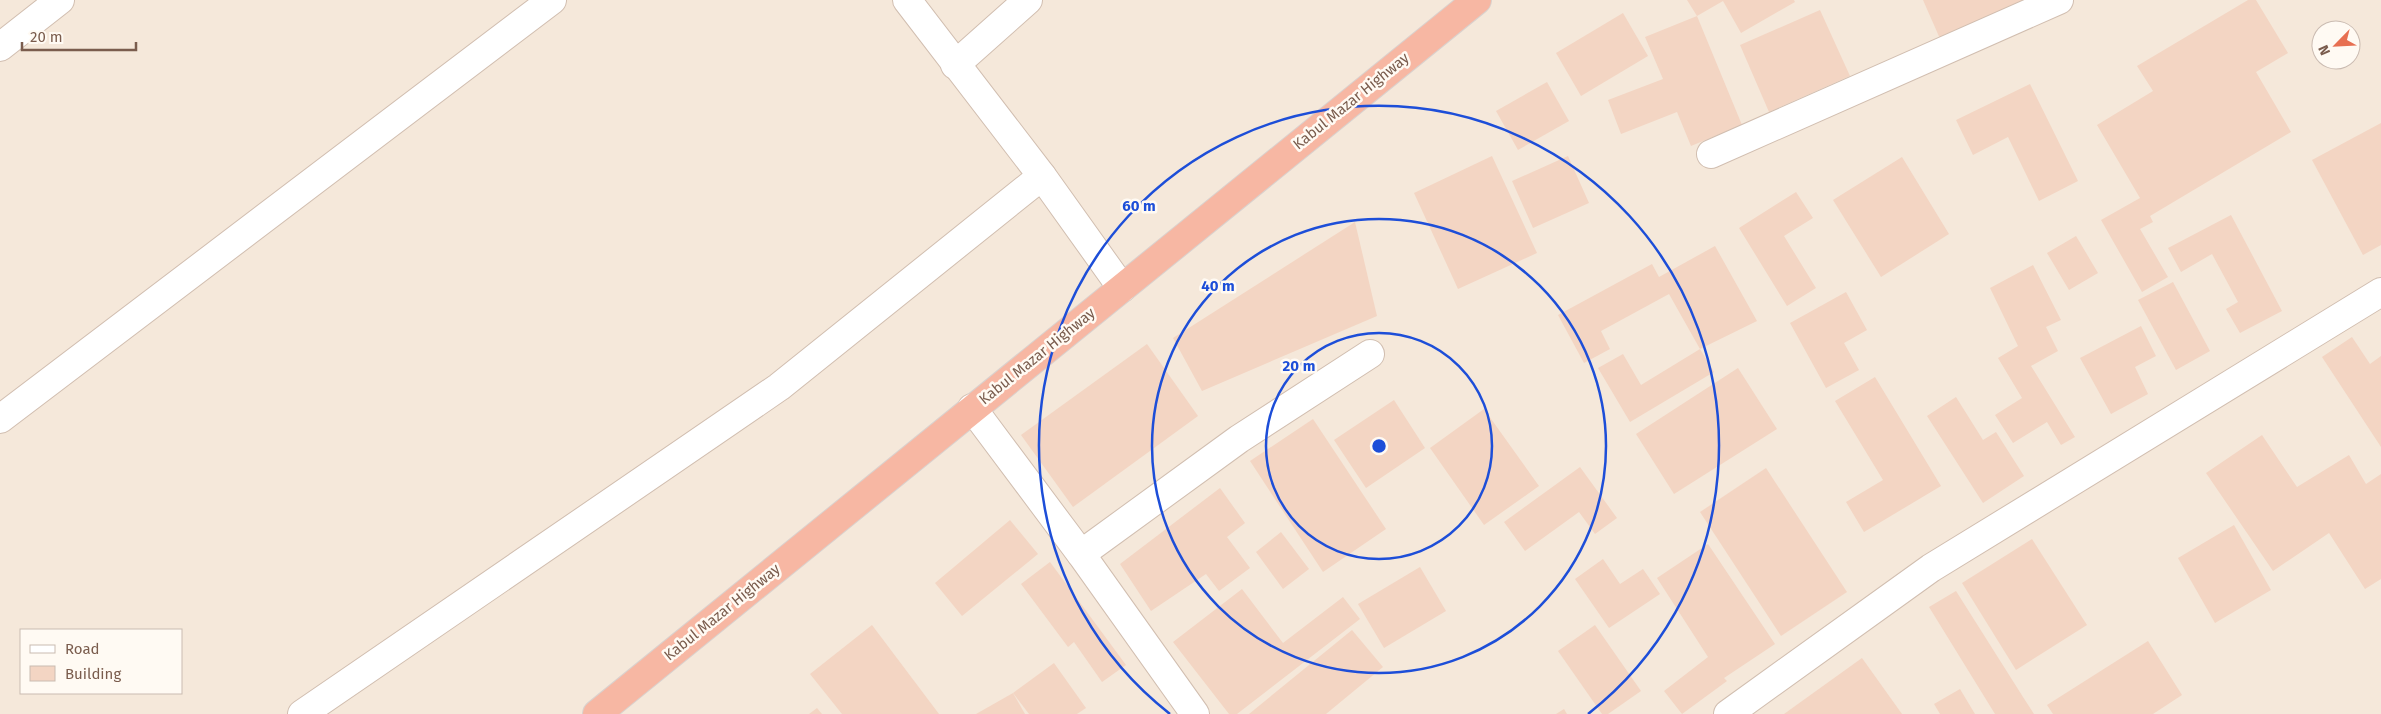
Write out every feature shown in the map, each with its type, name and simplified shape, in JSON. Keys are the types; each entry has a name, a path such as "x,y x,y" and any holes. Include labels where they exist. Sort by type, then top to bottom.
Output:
{"highway":[{"name":"Kabul Mazar Highway","path":"597,714 1477,0"}],"street":[{"path":"0,47 60,0"},
{"path":"0,419 552,0"},
{"path":"906,0 1042,176 1122,288"},
{"path":"955,65 1028,0"},
{"path":"1711,154 2059,0"},
{"path":"302,714 779,386 1042,176"},
{"path":"1728,714 1931,568 2381,292"},
{"path":"1081,554 1239,439 1370,354"},
{"path":"972,408 1081,554 1195,714"}],"shaded area":[{"path":"0,0 2381,0 2381,714 0,714"}],"building":[{"path":"1687,0 1794,0 1795,2 1741,33 1723,1 1697,16"},
{"path":"1923,0 2026,0 1941,41"},
{"path":"2248,0 2256,0 2288,53 2256,72 2291,132 2150,216 2153,222 2140,229 2168,277 2142,292 2101,220 2140,198 2097,125 2153,91 2137,66"},
{"path":"1820,10 1850,76 1769,112 1740,45"},
{"path":"1623,13 1648,56 1581,96 1556,53"},
{"path":"1697,16 1742,125 1691,146 1677,112 1621,134 1608,100 1663,79 1645,37"},
{"path":"1547,82 1569,121 1518,150 1496,111"},
{"path":"2030,84 2078,181 2039,201 2008,137 1973,155 1956,120"},
{"path":"2381,123 2381,245 2363,255 2312,160"},
{"path":"1492,156 1537,253 1458,289 1414,193"},
{"path":"1568,156 1589,203 1533,228 1512,181"},
{"path":"1902,157 1949,234 1881,277 1833,200"},
{"path":"1796,192 1813,218 1784,236 1816,288 1787,306 1739,228"},
{"path":"2231,215 2282,311 2240,333 2226,309 2238,302 2212,254 2181,272 2168,248"},
{"path":"1355,222 1377,316 1202,391 1173,338"},
{"path":"2076,236 2098,273 2069,290 2047,253"},
{"path":"1715,246 1757,321 1700,349 1669,294 1601,331 1610,349 1584,363 1558,315 1652,264 1659,277"},
{"path":"2033,265 2061,320 2046,327 2058,351 2031,366 2075,437 2061,445 2047,422 2013,443 1995,415 2022,398 1998,358 2018,346 1990,288"},
{"path":"2173,282 2210,351 2176,370 2138,300"},
{"path":"1846,292 1867,330 1844,343 1859,370 1826,388 1790,323"},
{"path":"2141,326 2156,356 2135,367 2148,394 2111,414 2080,358"},
{"path":"2352,337 2370,364 2381,356 2381,447 2322,357"},
{"path":"1147,344 1198,416 1073,507 1021,435"},
{"path":"1700,349 1714,372 1630,422 1598,368 1623,354 1641,385"},
{"path":"1738,368 1777,429 1674,494 1636,434"},
{"path":"1875,377 1941,486 1864,532 1846,502 1883,480 1835,401"},
{"path":"1956,397 1983,440 1996,432 2024,476 1983,503 1927,416"},
{"path":"1394,400 1425,448 1366,488 1334,440"},
{"path":"1484,409 1539,486 1484,525 1430,448"},
{"path":"1313,419 1386,529 1323,572 1250,461"},
{"path":"2262,435 2297,487 2349,455 2366,484 2381,474 2381,579 2365,589 2329,533 2273,571 2206,473"},
{"path":"1580,467 1617,518 1595,534 1579,512 1525,551 1504,522"},
{"path":"1766,468 1847,592 1781,636 1700,512"},
{"path":"1220,488 1245,523 1227,537 1250,568 1219,591 1206,574 1151,611 1120,564"},
{"path":"1010,520 1038,554 962,616 935,583"},
{"path":"2234,525 2271,590 2215,623 2178,558"},
{"path":"1281,532 1309,569 1283,589 1256,552"},
{"path":"2032,539 2087,625 2016,670 1962,583"},
{"path":"1708,544 1775,644 1724,678 1727,681 1682,714 1664,691 1708,657 1657,578"},
{"path":"1603,559 1620,584 1643,569 1660,594 1609,628 1575,579"},
{"path":"1050,562 1126,665 1102,682 1074,642 1068,647 1021,584"},
{"path":"1420,567 1446,611 1384,648 1358,604"},
{"path":"1242,589 1283,643 1343,597 1360,619 1237,714 1229,714 1173,642"},
{"path":"1956,591 2034,714 1995,714 1929,607"},
{"path":"872,625 939,714 842,714 810,674"},
{"path":"1595,625 1641,691 1608,714 1602,714 1558,651"},
{"path":"1352,630 1383,667 1326,714 1249,714"},
{"path":"2148,641 2182,695 2153,714 2053,714 2047,705"},
{"path":"1862,658 1902,714 1784,714 1816,691"},
{"path":"1054,663 1086,708 1077,714 1029,714 1013,693"},
{"path":"1960,689 1975,714 1940,714 1934,704"},
{"path":"1013,693 1025,714 976,714"},
{"path":"817,708 822,714 809,714"},
{"path":"1564,709 1567,714 1556,714"}]}
